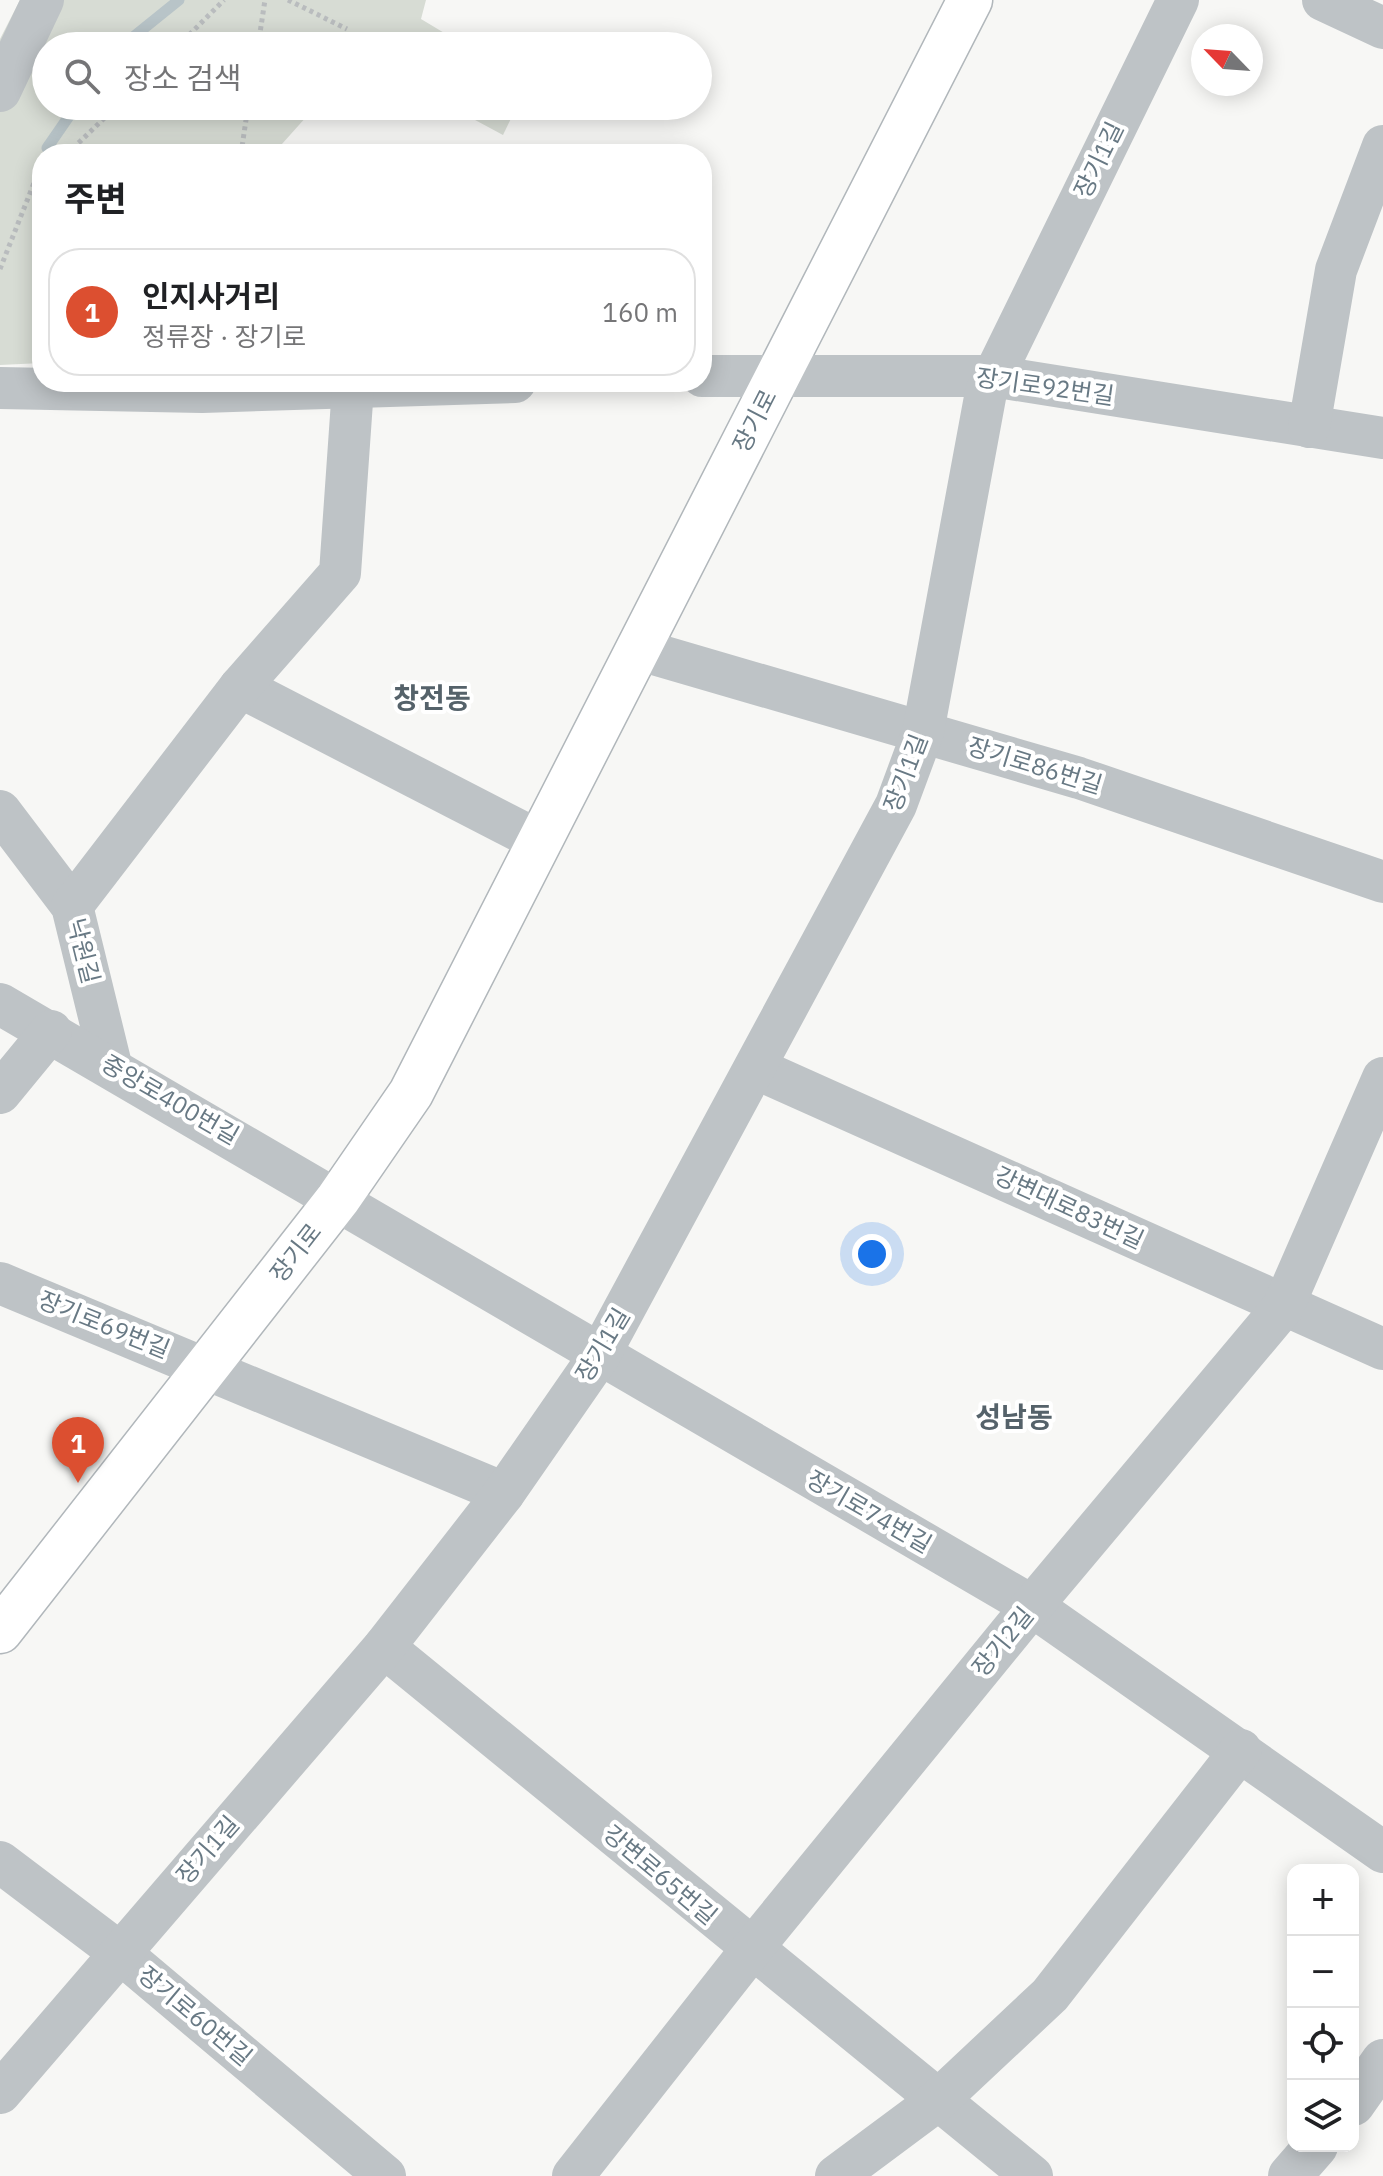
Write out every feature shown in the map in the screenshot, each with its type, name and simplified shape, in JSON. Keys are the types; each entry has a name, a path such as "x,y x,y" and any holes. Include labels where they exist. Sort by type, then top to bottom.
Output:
{"main road":[{"name":"장기로","path":"0,1631 338,1199 411,1093 970,0"}],"street":[{"path":"0,91 43,0"},
{"name":"장기1길","path":"0,2093 384,1647 504,1493 599,1356 896,805 923,732 986,392 1178,0"},
{"path":"1323,0 1383,28"},
{"path":"1309,427 1336,270 1383,146"},
{"name":"장기로92번길","path":"712,376 992,376 1383,438"},
{"path":"0,388 32,389"},
{"path":"72,906 240,687 340,573 353,392"},
{"name":"장기로86번길","path":"637,649 1079,778 1383,882"},
{"path":"240,687 539,841"},
{"name":"낙원길","path":"0,811 72,906 111,1065"},
{"name":"중앙로400번길","path":"0,1004 111,1065 338,1199"},
{"path":"0,1093 51,1031"},
{"name":"강변대로83번길","path":"755,1068 1283,1307 1383,1349"},
{"name":"장기2길","path":"573,2176 751,1950 1032,1606 1283,1307 1383,1078"},
{"name":"장기로74번길","path":"338,1199 599,1356 1032,1606 1383,1852"},
{"name":"장기로69번길","path":"0,1283 208,1368"},
{"path":"208,1368 504,1493"},
{"name":"강변로65번길","path":"384,1647 751,1950 1032,2176"},
{"path":"836,2176 937,2101 1050,1995 1241,1750"},
{"name":"장기로60번길","path":"0,1862 119,1952 385,2176"},
{"path":"1359,2095 1383,2061"},
{"path":"1290,2176 1311,2152"}],"path":[{"path":"192,32 224,0"},
{"path":"260,32 265,0"},
{"path":"288,0 347,29"},
{"path":"78,144 103,120"},
{"path":"242,144 246,120"},
{"path":"0,269 32,188"}],"shaded area":[{"path":"20,0 426,0 421,19 443,32 32,32 32,120 303,120 282,144 32,144 32,363 0,365 0,39"},
{"path":"475,120 510,120 503,135"}],"waterway":[{"path":"139,32 179,0"},
{"path":"50,144 66,120"}],"place":[{"name":"인지사거리","path":"78,1483"}],"district":[{"name":"창전동","path":"432,698"},
{"name":"성남동","path":"1014,1417"}]}
